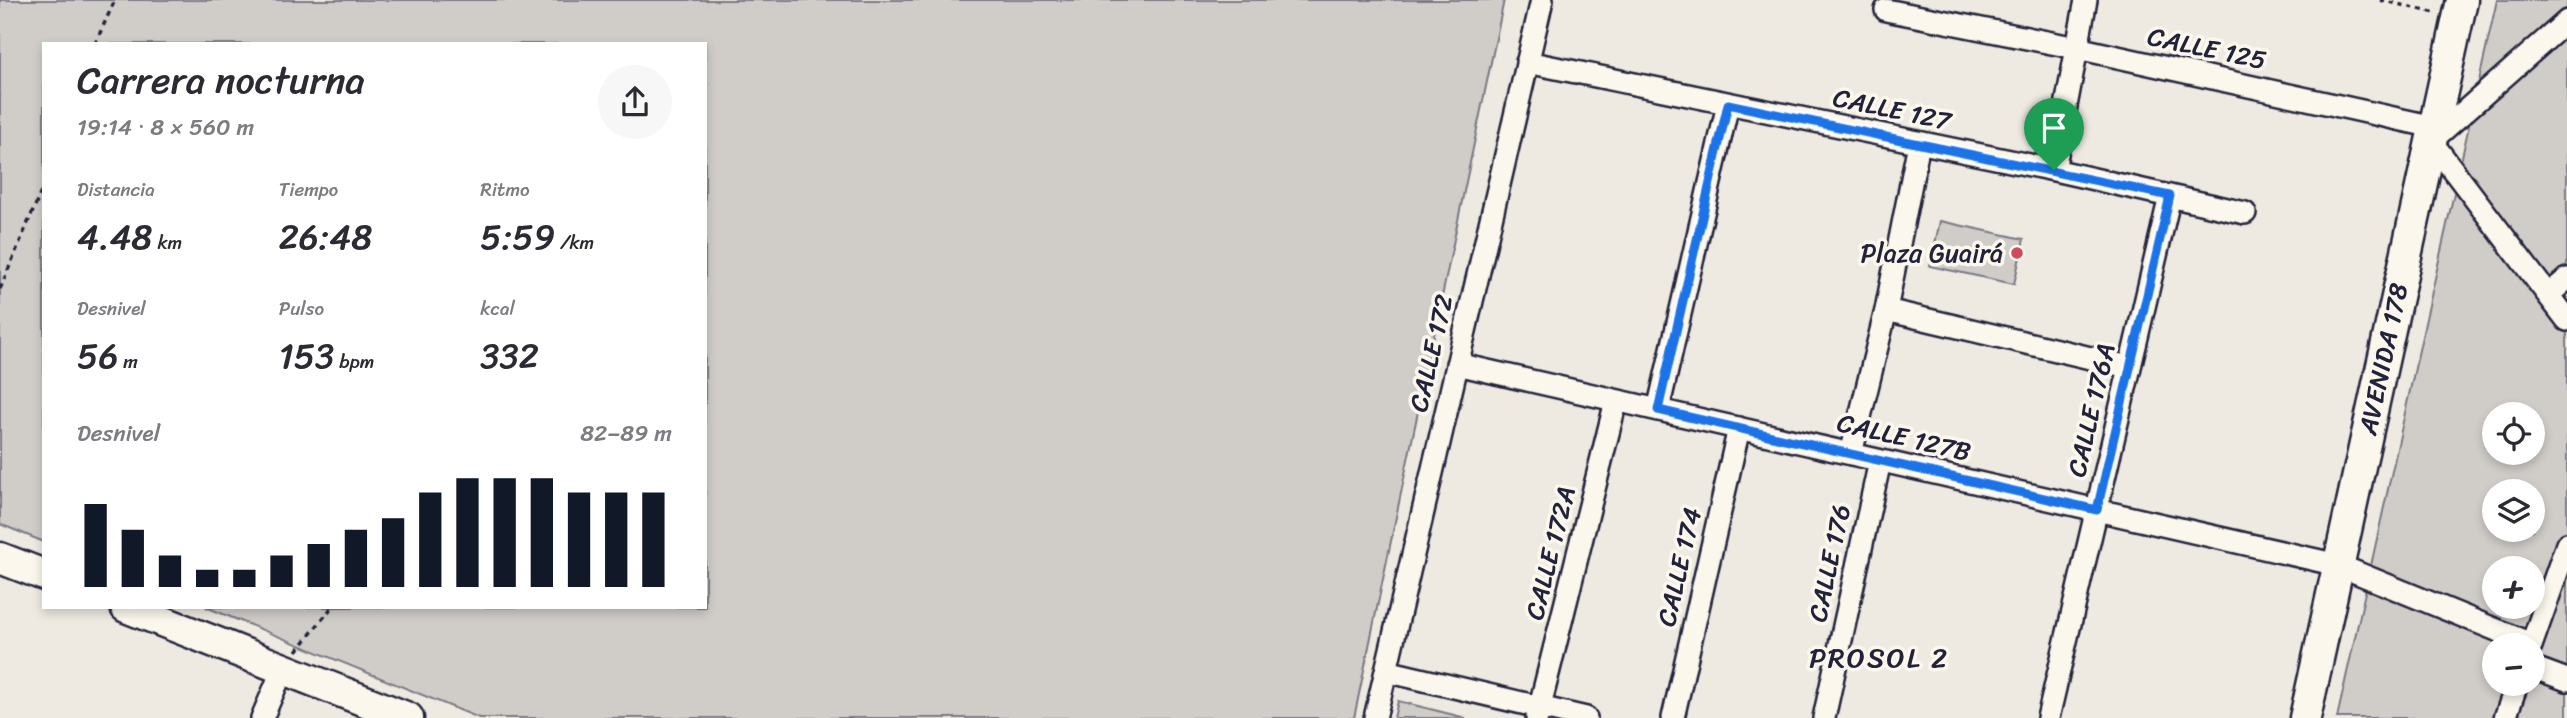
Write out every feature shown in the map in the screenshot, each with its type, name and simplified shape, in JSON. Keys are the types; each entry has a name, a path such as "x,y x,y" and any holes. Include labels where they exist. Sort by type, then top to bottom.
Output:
{"main road":[{"name":"AVENIDA 178","path":"2305,718 2460,9"},
{"path":"0,558 42,574"},
{"path":"131,609 408,718"}],"street":[{"name":"CALLE 172","path":"1375,718 1542,0"},
{"path":"2054,170 2086,0"},
{"name":"CALLE 125","path":"1886,10 2077,48 2433,134"},
{"path":"2567,21 2433,134 2567,320"},
{"name":"CALLE 127","path":"1527,62 2054,170 2245,213"},
{"path":"1658,410 1728,104"},
{"path":"1851,454 1886,310 1919,143"},
{"name":"CALLE 176A","path":"2048,718 2170,196"},
{"path":"2548,295 2567,279"},
{"path":"1886,310 2129,367"},
{"name":"CALLE 127B","path":"1457,364 2338,565 2502,633"},
{"name":"CALLE 172A","path":"1539,713 1616,401"},
{"name":"CALLE 174","path":"1673,718 1738,428"},
{"name":"CALLE 176","path":"1824,718 1880,461"},
{"path":"2535,633 2567,544"},
{"path":"262,718 283,669"},
{"path":"1386,671 1539,713 1586,718"},
{"path":"2545,672 2567,680"},
{"path":"2505,718 2513,696"}],"path":[{"path":"96,42 116,0"},
{"path":"2380,0 2460,9"},
{"path":"0,289 42,190"},
{"path":"283,669 330,609"}],"shaded area":[{"path":"0,0 1504,0 1354,718 479,718 211,609 707,609 707,42 42,42 42,541 0,524"},
{"path":"2497,0 2567,0 2567,718 2337,718"},
{"path":"1940,221 2024,239 2014,284 1930,266"},
{"path":"1398,701 1466,718 1394,718"}],"place":[{"name":"Plaza Guairá","path":"2017,253"}],"district":[{"name":"PROSOL 2","path":"1879,657"}],"route":[{"path":"1728,104 2054,170 2170,196 2097,510 1658,410 1728,104"}]}
